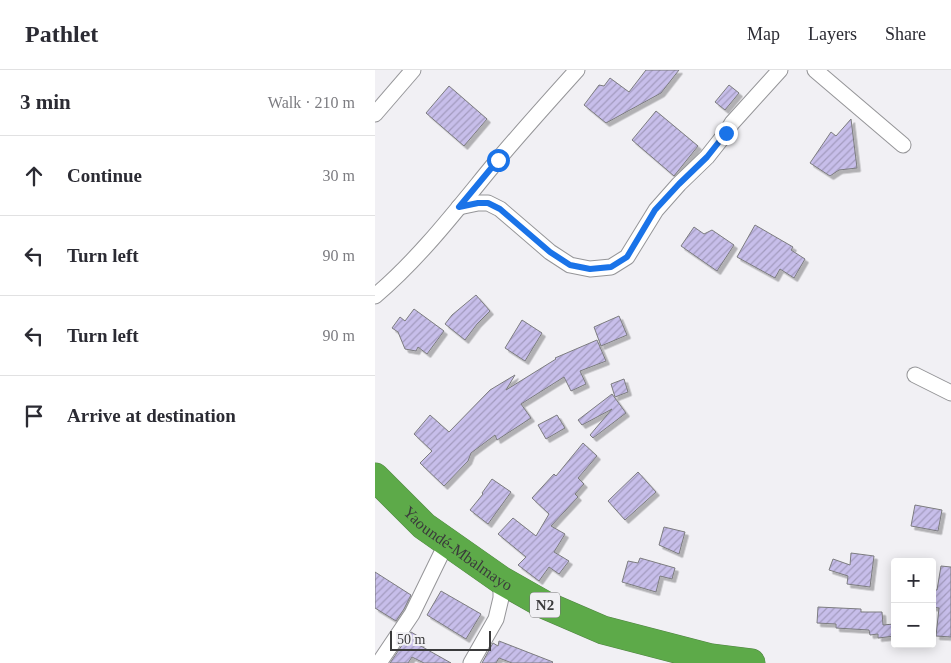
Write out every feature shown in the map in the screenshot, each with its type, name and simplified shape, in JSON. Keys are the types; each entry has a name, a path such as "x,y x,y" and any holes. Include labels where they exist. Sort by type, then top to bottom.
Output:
{"highway":[{"name":"Yaoundé-Mbalmayo","path":"375,477 424,526 501,580 545,605 603,630 674,656 751,663"}],"street":[{"path":"375,114 413,70"},
{"path":"377,289 404,269 434,237 577,70"},
{"path":"459,207 488,203 500,209 550,252 570,265 590,269 611,267 627,257 655,210 707,157 732,123 781,70"},
{"path":"815,70 903,145"},
{"path":"915,375 951,392"},
{"path":"379,663 412,614 447,542"},
{"path":"471,663 496,619 501,598 501,580"}],"building":[{"path":"646,70 679,70 661,93 606,123 584,105 599,85 604,86 610,78 629,92"},
{"path":"729,85 739,93 725,110 715,102"},
{"path":"449,86 487,119 464,146 426,113"},
{"path":"656,111 698,146 674,176 632,140"},
{"path":"851,119 857,168 839,170 830,176 810,163 831,132 836,136"},
{"path":"755,225 793,247 791,250 805,259 794,278 780,269 775,278 737,257"},
{"path":"694,227 704,234 712,230 734,245 717,271 681,246"},
{"path":"476,295 490,311 465,340 445,324 452,315"},
{"path":"414,309 444,331 427,354 418,347 416,351 405,349 398,332 392,328 400,317 405,321"},
{"path":"619,316 627,335 601,346 594,327"},
{"path":"522,320 542,333 525,361 505,348"},
{"path":"597,340 606,361 580,371 586,384 571,391 564,377 521,404 531,418 497,440 495,435 471,453 468,461 444,486 420,463 432,451 414,434 430,415 449,432 490,390 515,375 506,390 555,358"},
{"path":"624,379 628,392 615,397 611,384"},
{"path":"612,394 626,413 593,438 590,435 612,409 582,425 578,420"},
{"path":"557,415 565,428 546,439 538,425"},
{"path":"583,443 597,456 578,478 584,484 575,494 578,497 551,526 565,534 554,552 569,561 559,574 549,567 539,581 518,565 526,557 498,534 513,518 536,536 549,514 532,498 554,474 556,476"},
{"path":"638,472 656,492 625,520 608,501"},
{"path":"492,479 511,492 488,524 470,510"},
{"path":"915,505 942,510 938,531 911,526"},
{"path":"664,527 685,532 679,554 659,545"},
{"path":"851,553 874,556 870,587 847,584 848,576 829,570 833,559 850,565"},
{"path":"640,558 675,568 672,579 660,576 656,592 622,582 628,561 638,563"},
{"path":"941,566 951,567 951,637 936,636 939,608 936,608"},
{"path":"375,572 411,595 396,621 375,608"},
{"path":"441,591 481,614 466,639 427,615"},
{"path":"818,607 861,609 861,612 882,612 883,625 891,624 891,636 878,638 878,634 870,635 869,630 836,628 836,624 817,623"},
{"path":"411,632 423,639 419,645 451,663 424,663 412,657 408,663 390,663"},
{"path":"499,641 553,662 512,663 499,658 496,663 482,663 493,643 498,646"}],"route":[{"path":"498,160 459,207 488,203 500,209 550,252 570,265 590,269 611,267 627,257 655,210 707,157 726,133"}]}
